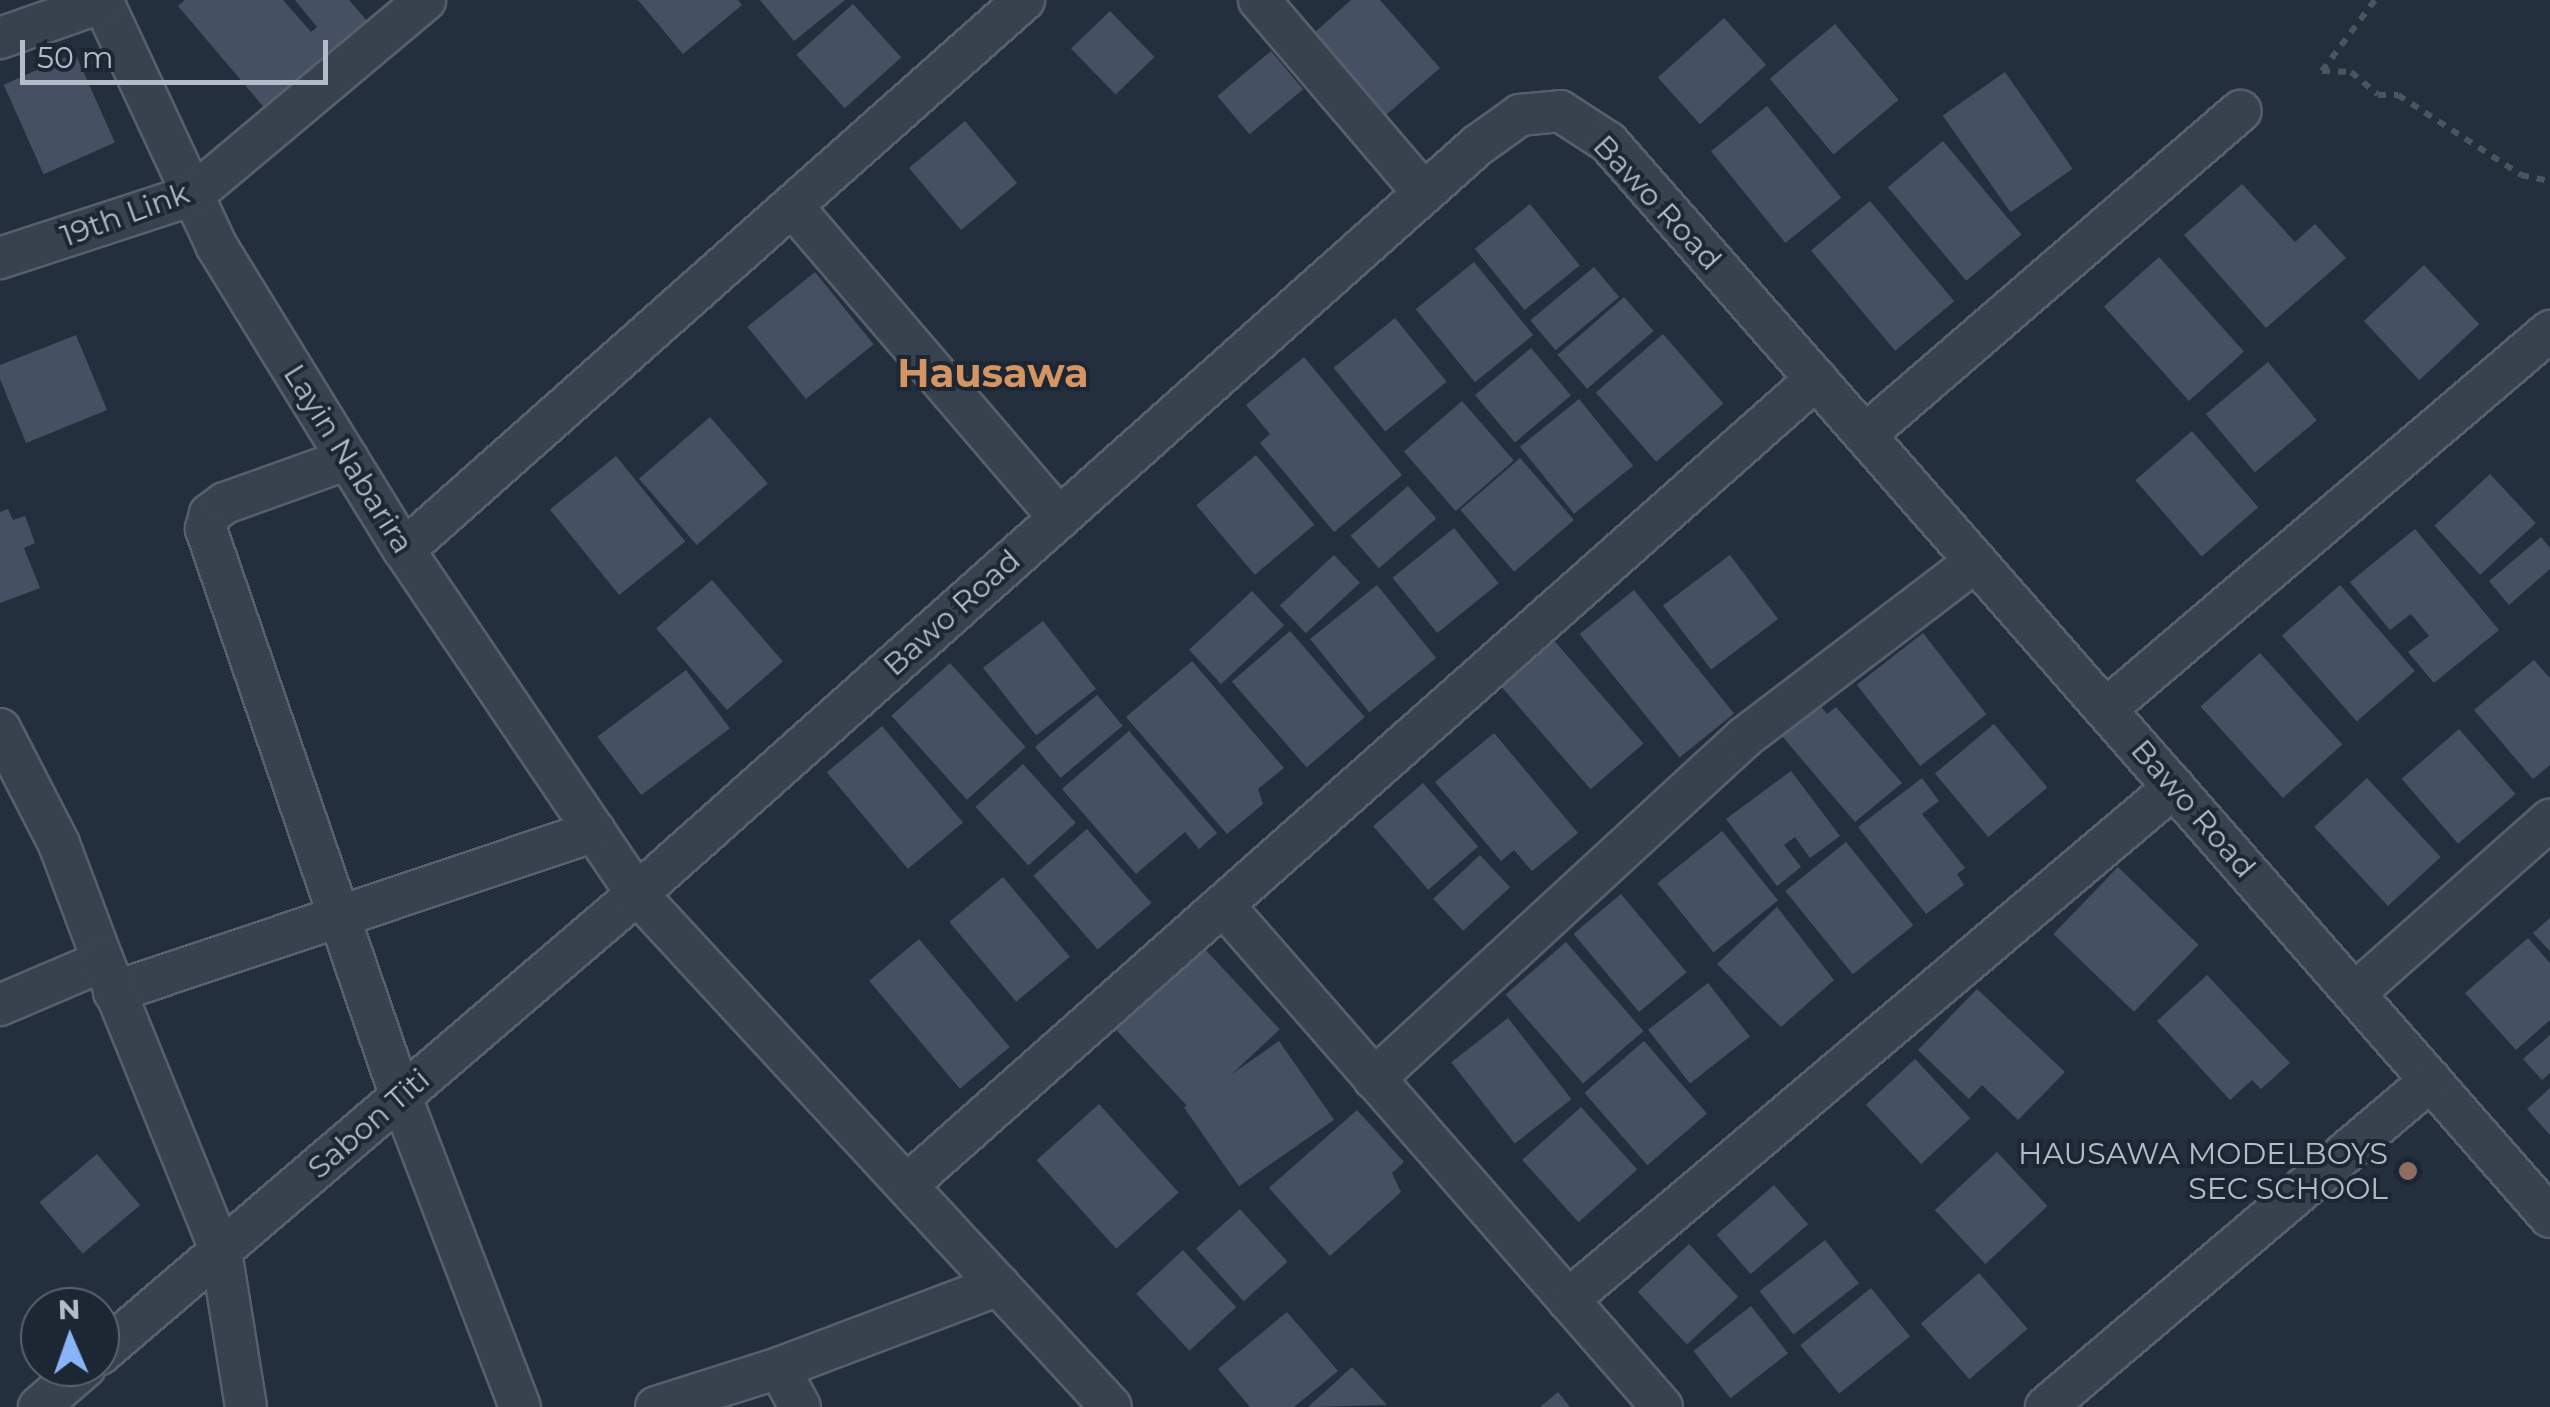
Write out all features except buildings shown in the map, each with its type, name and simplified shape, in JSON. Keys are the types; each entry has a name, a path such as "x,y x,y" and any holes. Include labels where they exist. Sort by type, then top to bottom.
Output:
{"street":[{"name":"19th Link","path":"0,258 193,195 425,0"},
{"path":"404,550 1024,0"},
{"path":"1258,0 1424,193"},
{"name":"Layin Nabarira","path":"103,1 216,245 404,550 637,894 1111,1407"},
{"path":"0,38 103,1"},
{"name":"Bawo Road","path":"637,894 1478,144 1520,115 1560,111 1608,142 2550,1217"},
{"path":"1865,435 2241,111"},
{"path":"792,206 1059,518"},
{"path":"2106,709 2550,332"},
{"path":"906,1185 1816,380"},
{"path":"348,460 225,503 206,522 401,1096 520,1407"},
{"path":"1374,1079 1745,737 1830,667 1976,561"},
{"path":"0,729 59,844 108,977 220,1251 246,1407"},
{"path":"1568,1300 2174,786"},
{"path":"2355,994 2550,820"},
{"path":"0,1004 340,920 595,831"},
{"name":"Sabon Titi","path":"120,1337 637,894"},
{"path":"1223,904 1662,1407"},
{"path":"2046,1407 2431,1080"},
{"path":"656,1407 779,1368 999,1285"},
{"path":"779,1368 800,1407"},
{"path":"39,1407 62,1387"}],"path":[{"path":"2376,0 2322,71 2350,72 2378,95 2398,95 2521,175 2550,181"}],"place":[{"name":"HAUSAWA MODELBOYS SEC SCHOOL","path":"2408,1171"}],"district":[{"name":"Hausawa","path":"993,373"}]}
